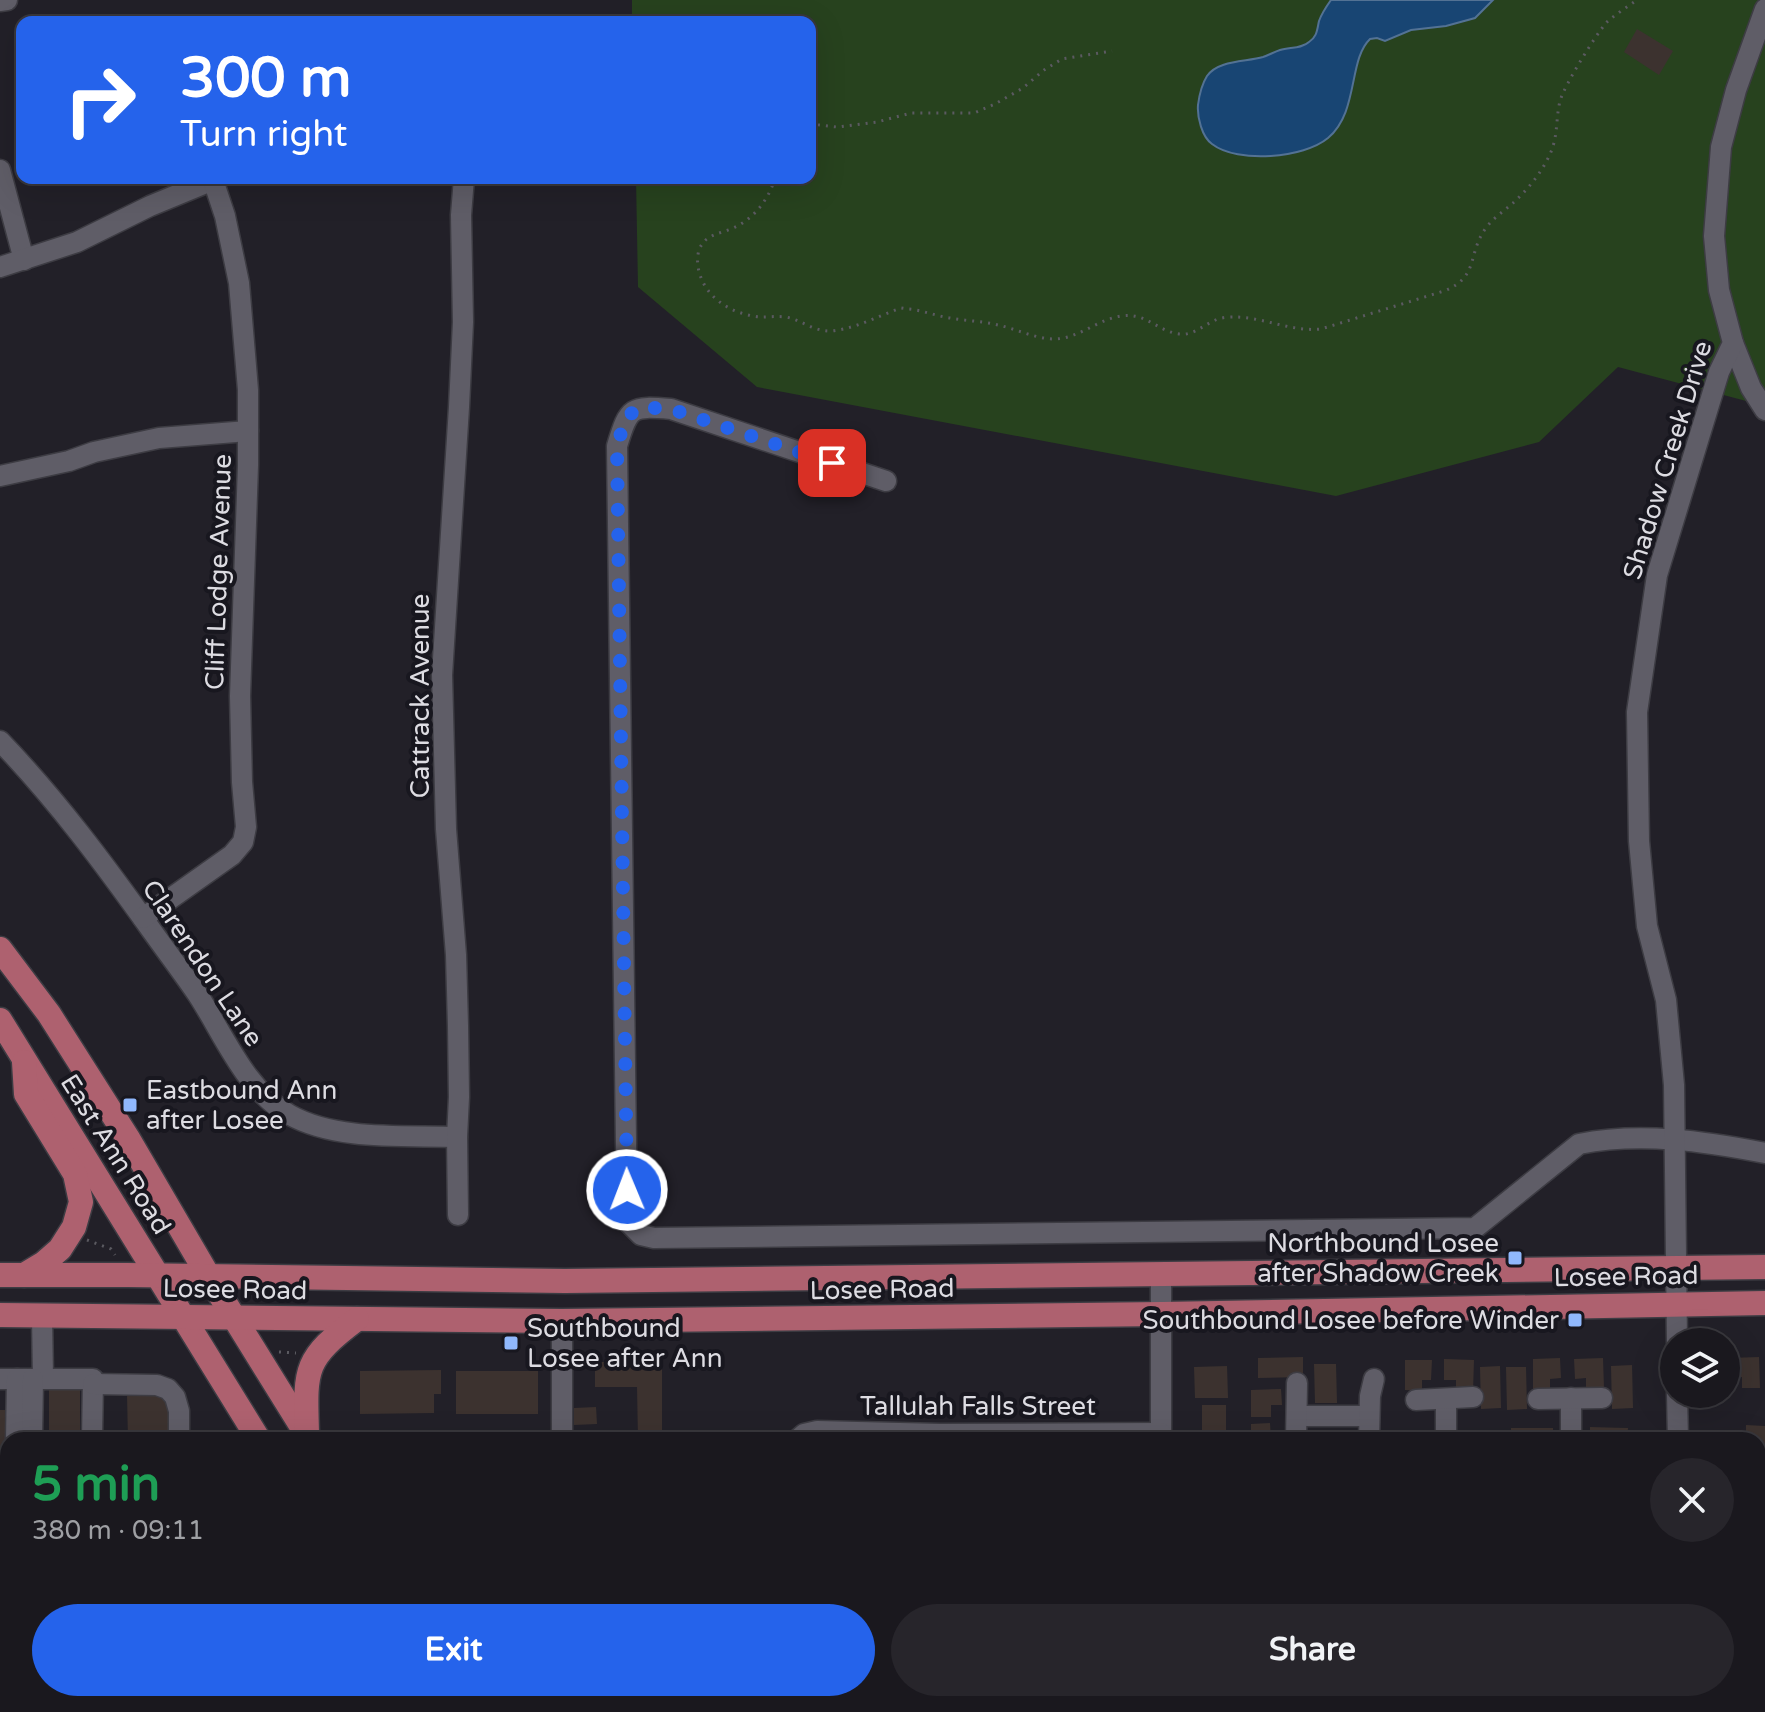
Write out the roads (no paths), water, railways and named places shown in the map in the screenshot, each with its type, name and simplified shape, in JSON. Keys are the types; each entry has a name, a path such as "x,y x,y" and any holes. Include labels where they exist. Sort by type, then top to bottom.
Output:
{"main road":[{"name":"East Ann Road","path":"0,949 49,1014 129,1140 305,1432"},
{"name":"East Ann Road","path":"0,1021 253,1432"},
{"path":"12,1275 44,1263 60,1249 74,1227 81,1202 75,1174 26,1094 23,1056"},
{"name":"Losee Road","path":"12,1275 565,1281 1765,1267"},
{"name":"Losee Road","path":"0,1315 562,1321 1765,1303"},
{"path":"309,1432 306,1392 311,1366 330,1339 357,1319"}],"street":[{"path":"0,1 7,0"},
{"name":"Shadow Creek Drive","path":"1677,1328 1674,1085 1666,1000 1647,926 1640,855 1637,712 1657,575 1719,372 1733,343 1719,290 1714,236 1721,147 1736,90 1765,9"},
{"path":"0,170 24,260"},
{"path":"0,267 77,242 203,184"},
{"name":"Cliff Lodge Avenue","path":"143,918 232,855 243,842 246,827 240,696 247,375 239,283 216,184"},
{"name":"Cattrack Avenue","path":"458,1215 456,955 446,829 442,675 462,350 464,184"},
{"path":"1733,343 1751,388 1765,410"},
{"path":"886,481 671,409 641,407 626,417 617,446 627,1221 641,1235 654,1238 1475,1228 1579,1144 1598,1140 1675,1139 1765,1153"},
{"path":"0,476 159,438 248,431"},
{"name":"Clarendon Lane","path":"0,741 79,832 199,996 243,1070 267,1097 289,1115 324,1128 350,1133 457,1137"},
{"path":"1161,1275 1161,1432"},
{"path":"17,1432 23,1379 42,1315"},
{"path":"562,1321 562,1432"},
{"path":"23,1379 93,1379 92,1432"},
{"path":"23,1379 31,1432"},
{"path":"1369,1432 1374,1379"},
{"path":"1296,1432 1297,1383"},
{"path":"93,1384 157,1385 168,1389 175,1397 179,1411 179,1432"},
{"path":"1416,1400 1473,1397"},
{"path":"1571,1398 1571,1432"},
{"path":"1538,1399 1602,1398"},
{"path":"1446,1399 1446,1432"},
{"path":"1677,1408 1678,1432"},
{"path":"1297,1416 1369,1416"},
{"name":"Tallulah Falls Street","path":"813,1432 838,1432"}],"water":[{"path":"1331,0 1493,0 1475,18 1446,26 1411,30 1385,41 1370,39 1359,60 1345,115 1328,138 1317,145 1288,154 1254,156 1223,150 1208,141 1199,121 1198,110 1207,76 1225,64 1306,44 1315,36 1320,18"}],"place":[{"name":"Eastbound Ann after Losee","path":"130,1105"},
{"name":"Northbound Losee after Shadow Creek","path":"1515,1258"},
{"name":"Southbound Losee before Winder","path":"1575,1320"},
{"name":"Southbound Losee after Ann","path":"511,1343"}]}
